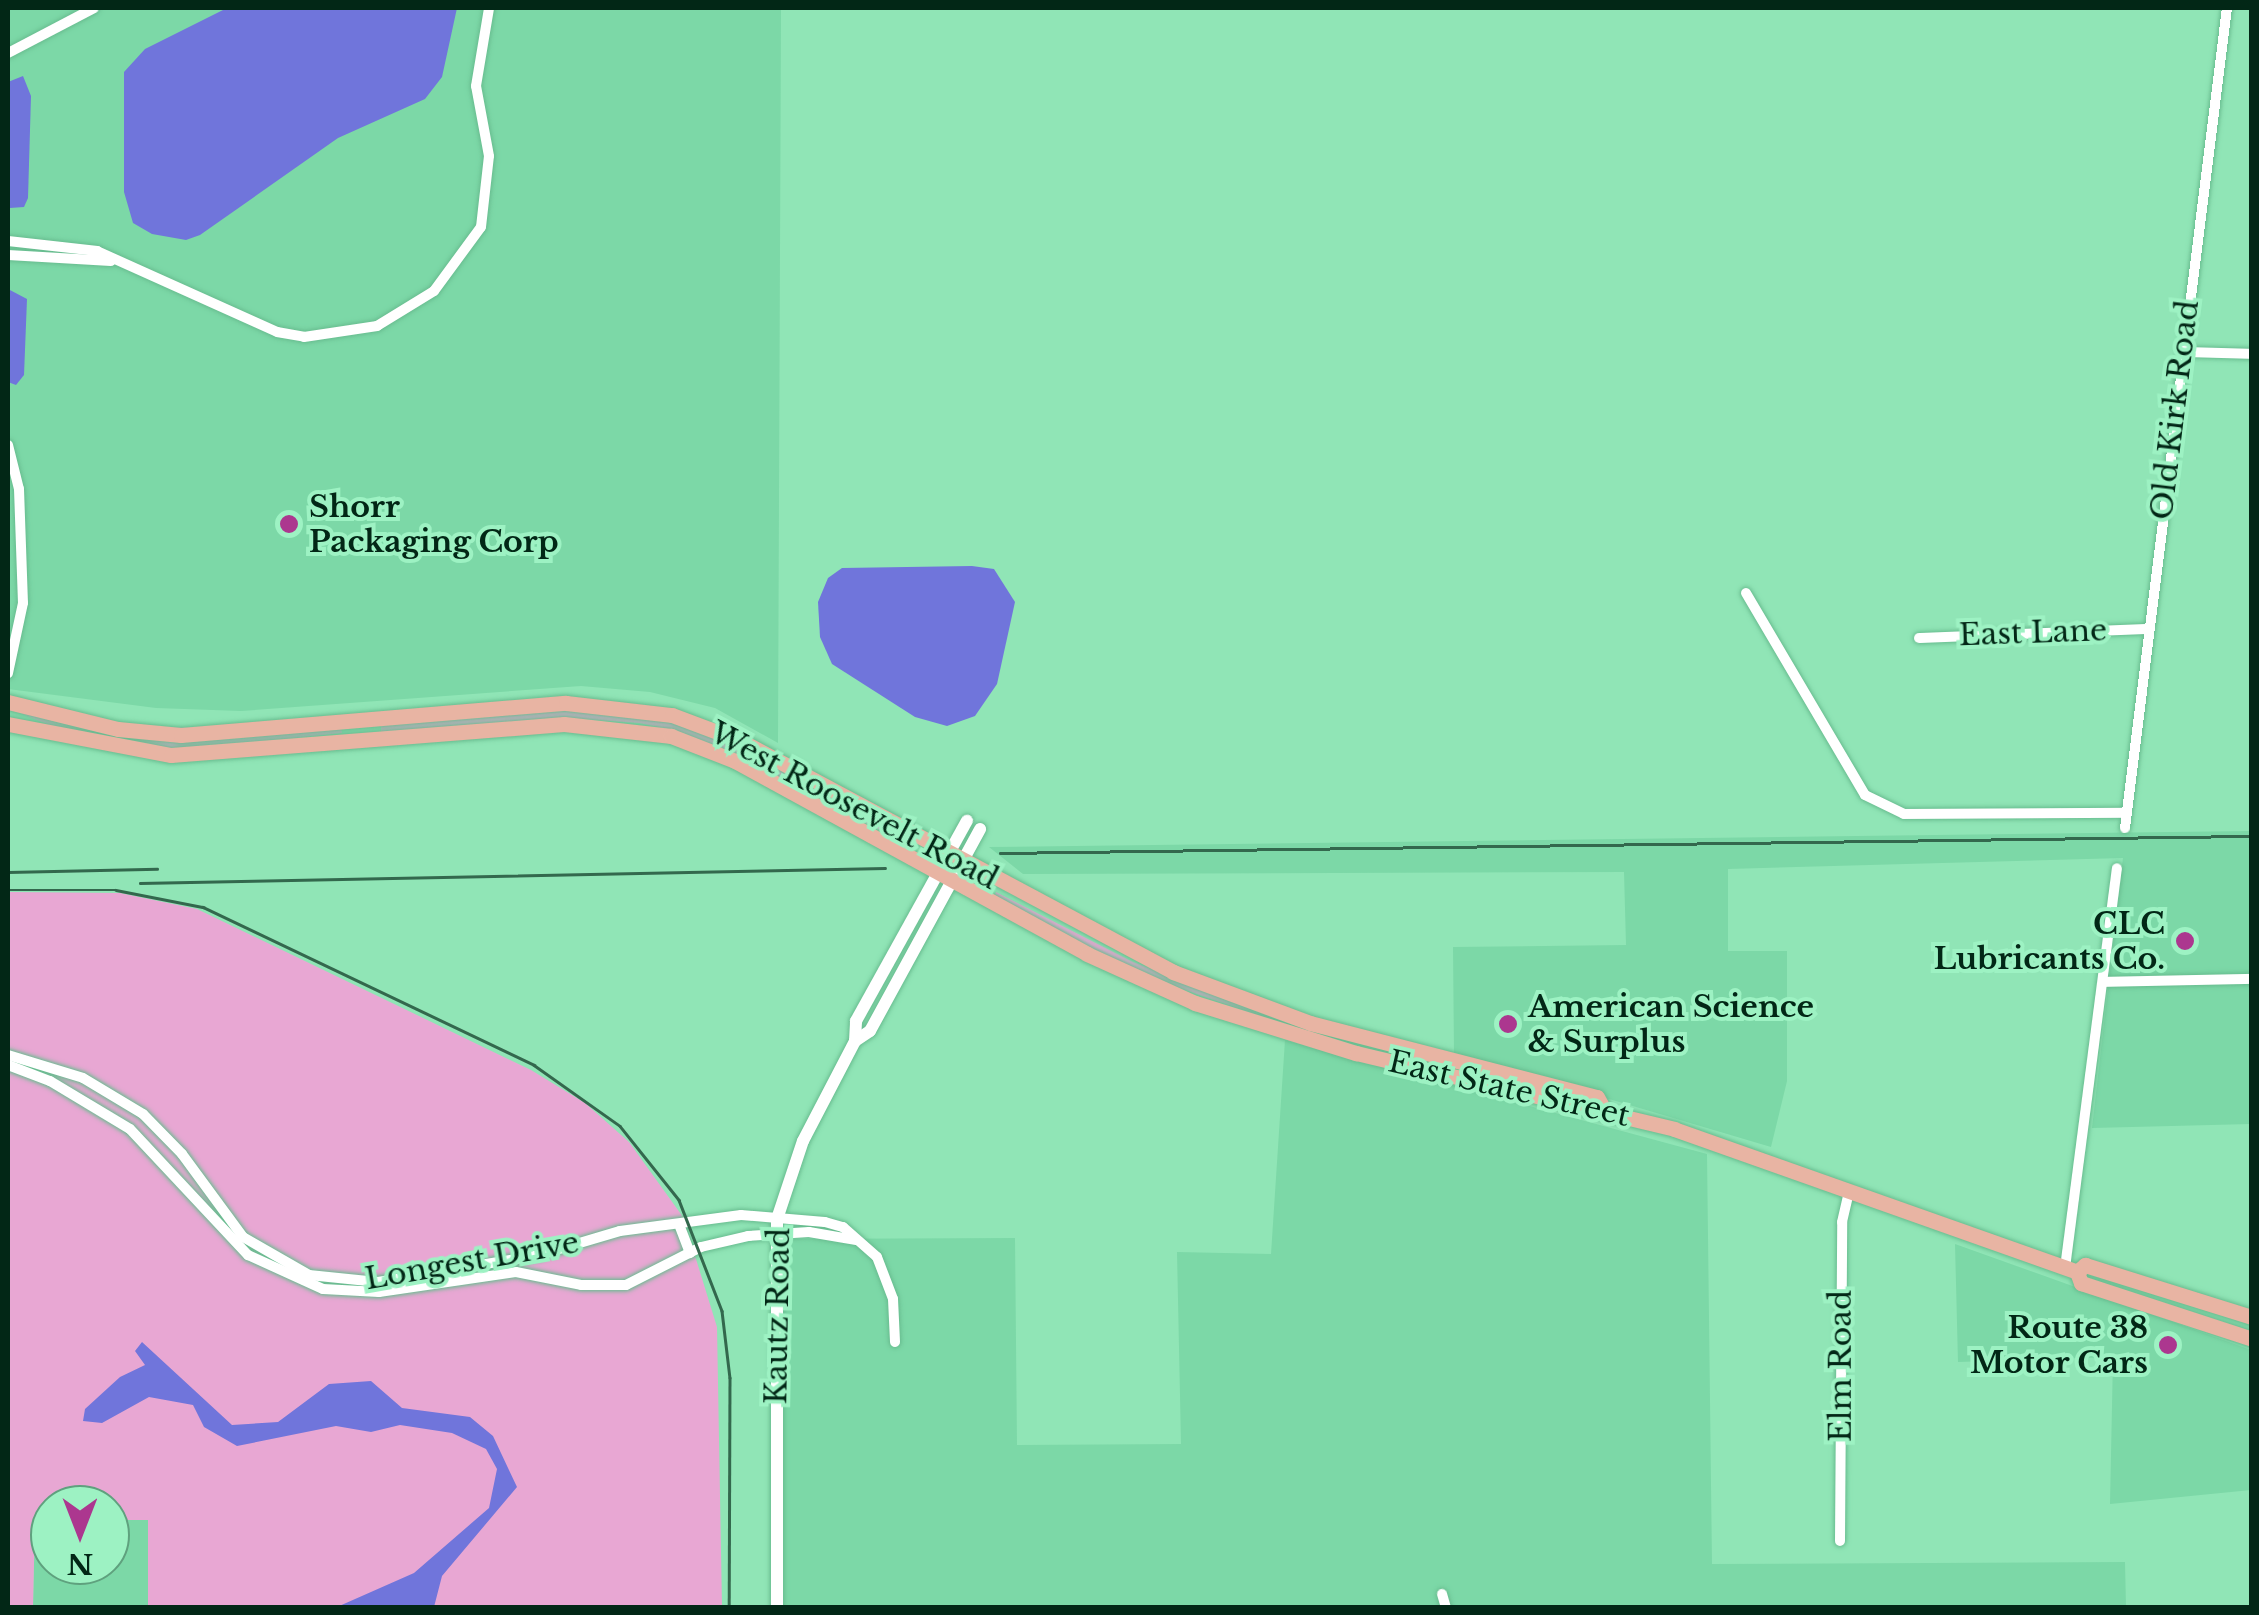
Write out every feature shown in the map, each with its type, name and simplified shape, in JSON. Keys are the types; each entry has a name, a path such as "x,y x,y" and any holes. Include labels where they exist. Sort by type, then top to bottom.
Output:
{"main road":[{"name":"West Roosevelt Road","path":"8,702 118,729 182,735 546,704 628,706 742,741 1119,947 1231,996 1335,1030 1597,1096 1603,1108"},
{"name":"West Roosevelt Road","path":"8,724 112,749 186,756 564,724 636,728 736,761 946,877"},
{"name":"East State Street","path":"946,877 1114,968 1224,1014 1589,1112 1603,1108 2071,1270 2081,1283 2252,1339"},
{"name":"East State Street","path":"2071,1270 2084,1264 2252,1317"}],"street":[{"path":"8,53 94,8"},
{"path":"8,241 74,246 167,277 249,324 304,337 377,326 419,304 450,275 485,209 490,156 476,86 489,8"},
{"name":"Old Kirk Road","path":"2125,828 2227,8"},
{"path":"8,255 113,261"},
{"path":"2182,352 2252,354"},
{"path":"8,445 19,488 23,602 8,673"},
{"path":"1746,592 1865,795 1904,814 2127,813"},
{"name":"East Lane","path":"1919,638 2147,629"},
{"name":"Kautz Road","path":"777,1608 777,1226 803,1141 855,1042 870,1031 956,858 967,821"},
{"name":"Kautz Road","path":"956,858 980,829"},
{"path":"2071,1270 2117,868"},
{"path":"2102,982 2252,979"},
{"name":"Longest Drive","path":"8,1054 83,1078 143,1114 182,1154 243,1237 314,1277 378,1282 539,1255 620,1231 680,1227 741,1215 777,1226"},
{"name":"Longest Drive","path":"8,1065 50,1081 130,1129 237,1246 306,1285 379,1292 516,1272 581,1285 626,1285 690,1253 777,1226"},
{"name":"Elm Road","path":"1840,1541 1842,1222 1849,1191"},
{"path":"777,1226 825,1222 861,1241 887,1276 894,1342"},
{"path":"680,1227 690,1253"},
{"path":"1442,1594 1446,1608"}],"shaded area":[{"path":"8,8 781,8 778,743 715,708 650,692 581,686 241,711 156,708 8,689"},
{"path":"227,8 457,8 442,77 425,99 338,138 200,235 186,240 152,234 133,223 124,192 124,72 145,49"},
{"path":"23,76 31,96 28,198 24,207 10,208 8,82"},
{"path":"8,289 27,299 24,375 16,385 8,382"},
{"path":"842,568 994,569 1015,602 997,684 975,716 947,726 915,717 832,664 820,637 818,602 828,578"},
{"path":"8,708 85,727 341,728 342,733 186,750 71,734"},
{"path":"557,709 651,716 722,738 904,836 901,840 668,729 639,723 566,718 381,734 381,725"},
{"path":"2251,831 2251,1124 2092,1128 2123,858 1728,869 1728,951 1787,951 1787,1081 1771,1147 1454,1053 1453,947 1626,945 1624,872 1023,874 989,847"},
{"path":"8,892 120,893 197,909 531,1070 585,1103 629,1142 683,1217 717,1327 722,1607 148,1607 148,1520 130,1520 130,1485 30,1485 33,1607 8,1607"},
{"path":"996,892 1133,962 1323,1033 1322,1038 1145,976 994,897"},
{"path":"1285,1040 1707,1154 1712,1564 2125,1562 2126,1607 783,1607 780,1239 1015,1238 1017,1445 1181,1444 1177,1252 1271,1254"},
{"path":"1955,1244 2251,1350 2251,1490 2110,1504 2113,1357 1958,1362"},
{"path":"142,1342 232,1425 278,1422 329,1384 371,1381 402,1408 470,1417 493,1436 517,1487 442,1576 434,1607 337,1607 414,1573 489,1508 497,1469 486,1449 452,1433 400,1425 371,1432 336,1426 237,1446 204,1427 193,1405 149,1397 102,1423 83,1421 85,1409 120,1377 145,1365 135,1351"},
{"path":"130,1520 148,1520 148,1607 33,1608 34,1585 130,1585"}],"railway":[{"path":"1000,853 2252,836"},
{"path":"140,883 885,868"},
{"path":"8,872 157,869"},
{"path":"8,890 116,890 203,907 534,1065 620,1126 679,1200 722,1311 730,1378 729,1608"}],"place":[{"name":"Shorr Packaging Corp","path":"289,524"},
{"name":"CLC Lubricants Co.","path":"2185,941"},
{"name":"American Science & Surplus","path":"1508,1024"},
{"name":"Route 38 Motor Cars","path":"2168,1345"}]}
